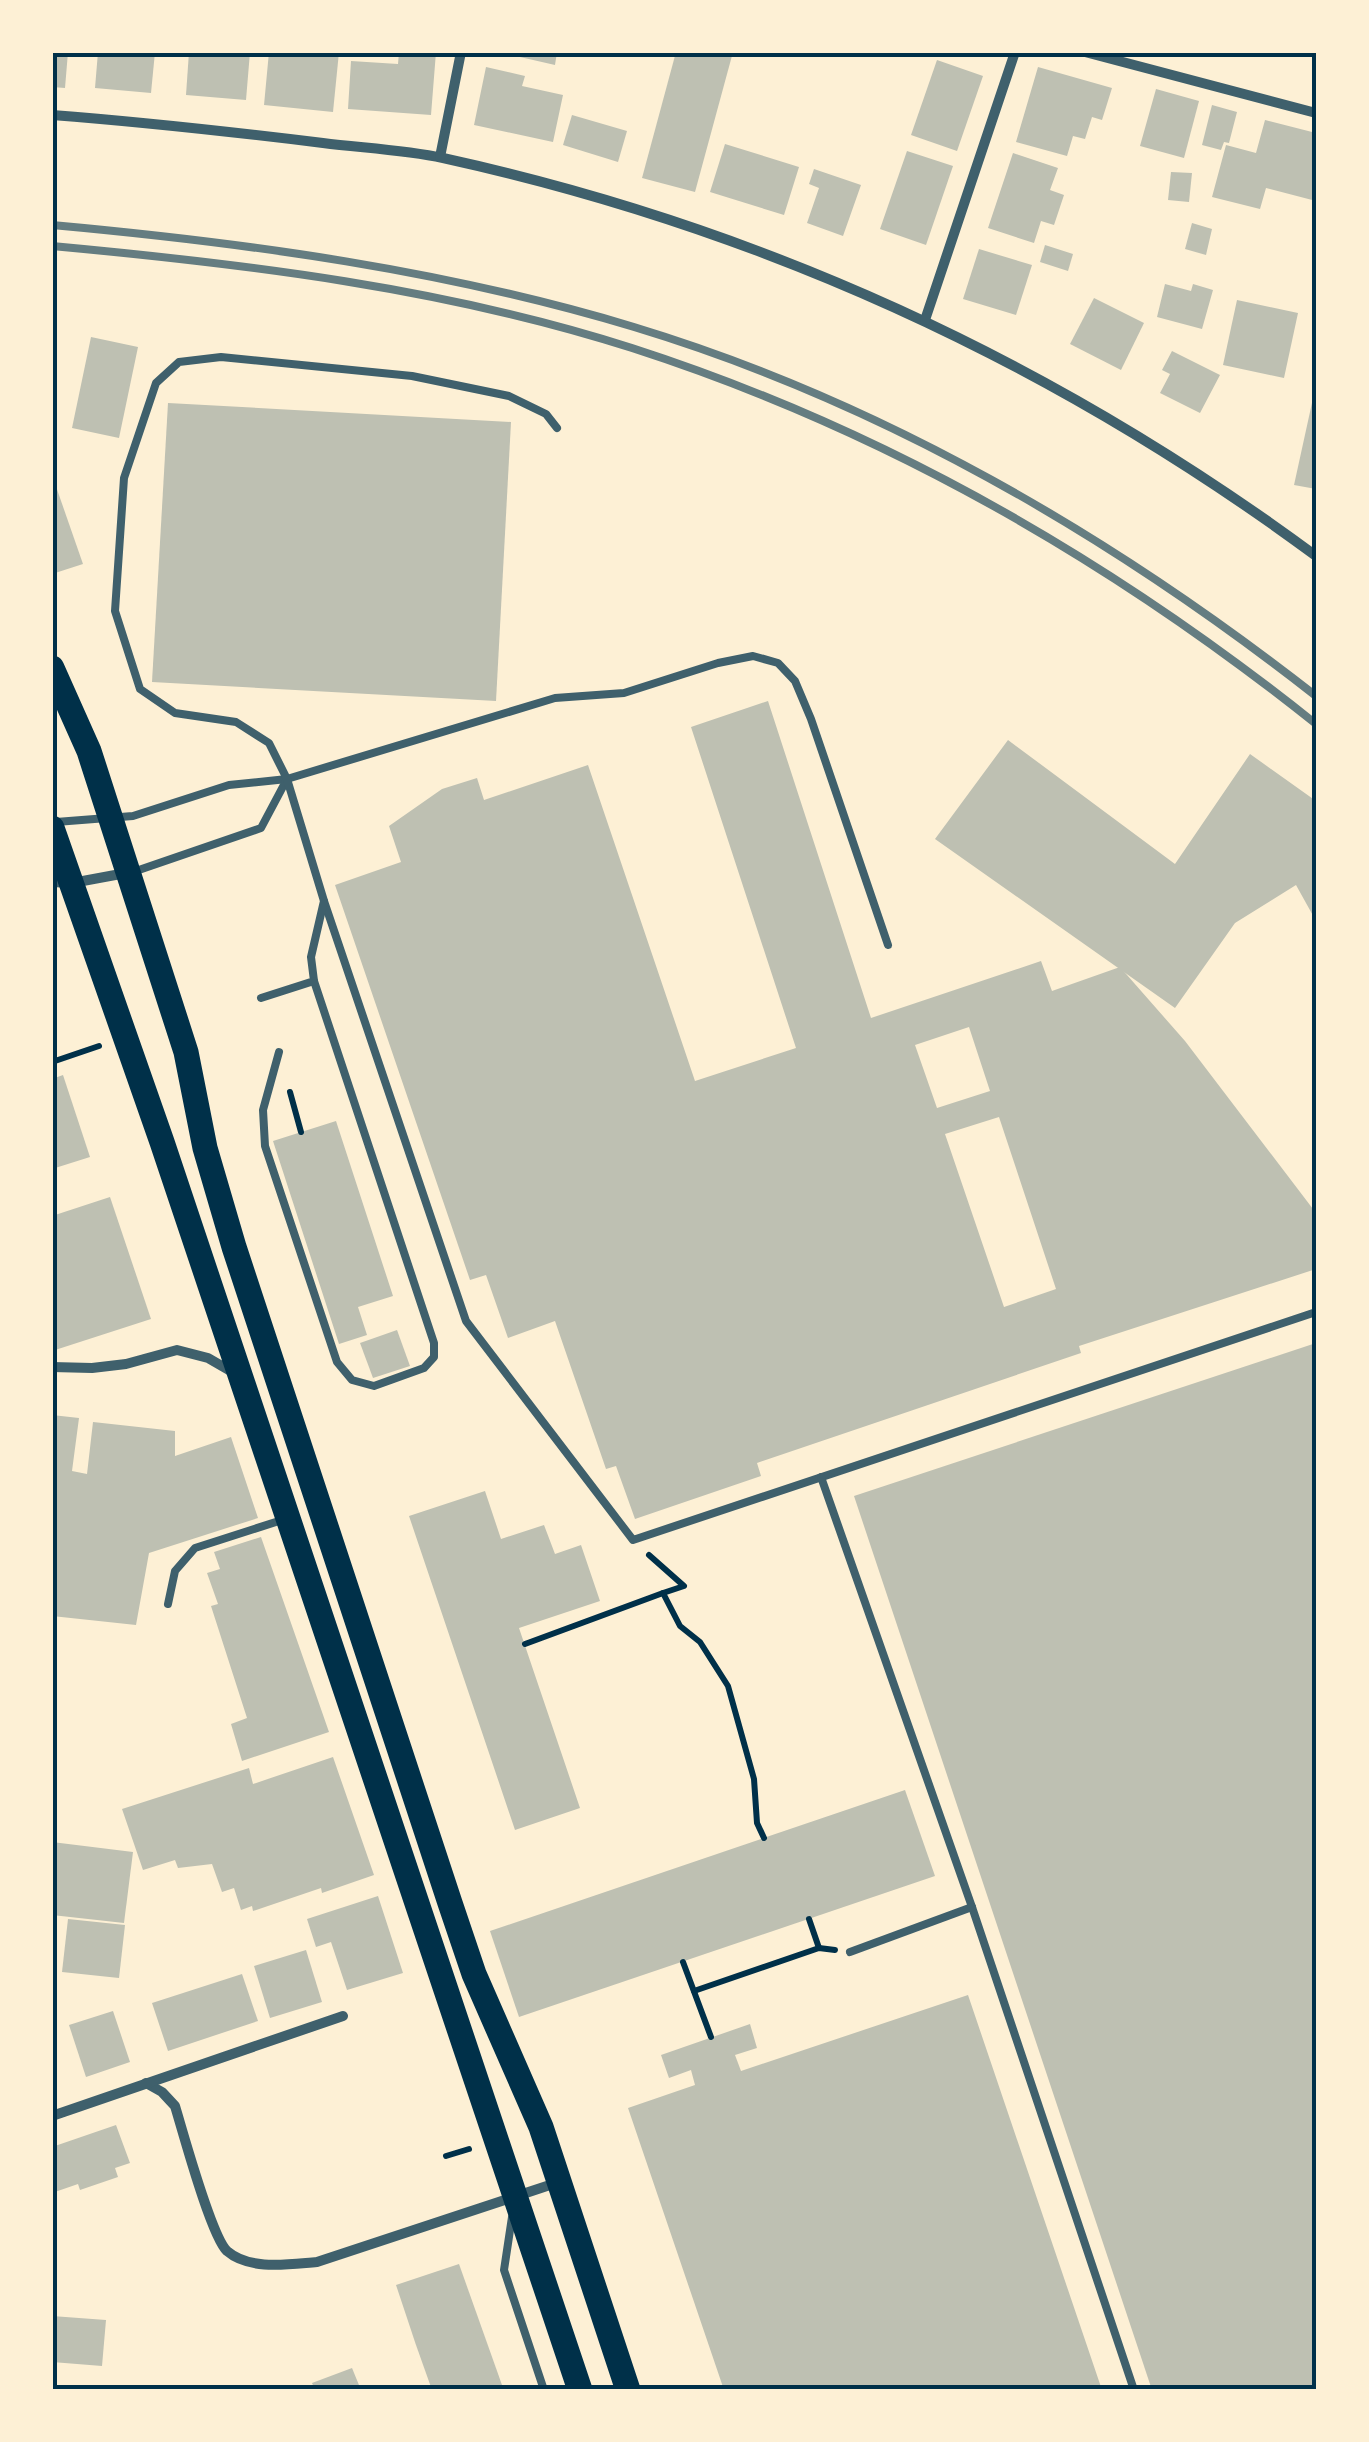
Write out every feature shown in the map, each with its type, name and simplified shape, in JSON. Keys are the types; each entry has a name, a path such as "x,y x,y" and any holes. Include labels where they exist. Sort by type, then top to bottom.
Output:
{"main road":[{"path":"52,668 90,751 113,820 194,1078 206,1148 234,1247 474,1974 524,2084 628,2390"},
{"path":"52,825 62,882 125,1036 580,2390"}],"street":[{"path":"440,157 461,52"},
{"path":"925,320 1016,52"},
{"path":"1085,52 1316,114"},
{"path":"52,115 178,125 440,157 626,206 787,261 925,320 1102,412 1241,500 1316,556"},
{"path":"62,882 128,873"},
{"path":"52,1367 126,1364 176,1350 208,1358 240,1377"},
{"path":"52,2116 343,2016"},
{"path":"146,2083 175,2106 215,2228 226,2250 251,2262 317,2262 560,2182"}],"lane":[{"path":"557,428 546,414 509,396 412,376 221,357 179,362 156,383 124,478 115,611 140,688 176,712 236,722 269,743 287,779 324,901 466,1321 633,1540 1316,1312"},
{"path":"52,825 113,820 229,785 287,779 554,698 624,692 753,656 778,663 794,681 811,719 888,944"},
{"path":"128,873 261,828 287,779"},
{"path":"279,1052 263,1110 265,1146 337,1362 352,1380 374,1386 424,1368 434,1357 434,1343 314,981 310,957 324,901"},
{"path":"261,998 314,981"},
{"path":"821,1477 972,1907 1134,2390"},
{"path":"168,1604 176,1570 195,1548 288,1518"},
{"path":"850,1952 972,1907"},
{"path":"516,2198 504,2270 544,2390"}],"path":[{"path":"52,1062 125,1036"},
{"path":"524,1644 684,1586 633,1540"},
{"path":"663,1593 680,1626 700,1642 728,1686 754,1778 757,1823 764,1838"},
{"path":"809,1919 819,1948"},
{"path":"694,1991 819,1948 850,1952"},
{"path":"683,1962 711,2038"}],"building":[{"path":"52,52 68,52 65,88 52,87"},
{"path":"98,52 155,52 151,93 95,88"},
{"path":"189,52 250,52 246,100 186,95"},
{"path":"269,52 339,52 333,112 264,105"},
{"path":"399,52 436,52 431,115 348,109 351,61 398,64"},
{"path":"498,52 557,52 555,65"},
{"path":"676,52 733,52 695,192 642,178"},
{"path":"937,60 983,76 957,151 911,135"},
{"path":"486,67 525,76 522,86 563,95 553,142 474,125"},
{"path":"1038,67 1112,88 1102,120 1092,117 1085,139 1073,136 1067,156 1016,142"},
{"path":"1156,89 1199,101 1184,158 1140,146"},
{"path":"1212,105 1237,112 1229,143 1224,142 1221,150 1202,145"},
{"path":"572,115 627,131 618,162 563,145"},
{"path":"1265,120 1316,133 1316,201 1266,188 1260,209 1212,197 1226,145 1256,153"},
{"path":"725,144 799,167 784,215 710,192"},
{"path":"907,151 953,166 926,245 880,229"},
{"path":"1013,153 1058,168 1050,190 1064,195 1054,225 1041,221 1034,243 988,228"},
{"path":"814,169 861,185 843,236 807,223 819,188 809,184"},
{"path":"1171,172 1192,173 1189,202 1168,200"},
{"path":"1192,223 1212,229 1206,255 1185,249"},
{"path":"1045,245 1073,254 1068,271 1040,262"},
{"path":"979,249 1032,265 1016,315 963,299"},
{"path":"1165,284 1191,291 1193,284 1213,290 1202,329 1157,317"},
{"path":"1094,298 1144,323 1121,370 1070,344"},
{"path":"1237,300 1298,313 1284,378 1223,365"},
{"path":"91,337 138,347 119,438 72,428"},
{"path":"1172,351 1220,375 1200,413 1160,393 1170,374 1162,370"},
{"path":"1316,389 1316,489 1294,485"},
{"path":"168,403 511,422 496,701 152,682"},
{"path":"52,475 83,564 52,574"},
{"path":"768,701 871,1018 1041,961 1052,991 1120,967 1185,1041 1316,1213 1316,1269 1079,1346 1081,1353 757,1463 761,1476 635,1519 616,1466 606,1469 555,1321 508,1338 486,1275 470,1280 335,885 401,862 389,826 442,789 477,778 484,800 588,765 695,1081 796,1048 691,727","holes":["969,1027 990,1091 937,1108 915,1045","999,1117 1056,1289 1004,1307 945,1134"]},
{"path":"1008,740 1175,864 1250,754 1316,801 1316,921 1296,885 1235,923 1175,1008 935,839"},
{"path":"63,1075 90,1157 52,1169 52,1079"},
{"path":"336,1121 393,1296 358,1307 367,1335 339,1344 273,1141"},
{"path":"110,1197 151,1319 52,1351 52,1216"},
{"path":"397,1330 410,1366 373,1378 360,1343"},
{"path":"1316,1343 1316,2390 1152,2390 854,1496"},
{"path":"52,1415 79,1418 72,1471 87,1474 93,1422 175,1431 175,1456 231,1437 258,1518 149,1553 136,1625 52,1616"},
{"path":"485,1491 501,1539 544,1525 555,1554 581,1545 600,1601 519,1628 580,1808 515,1830 409,1516"},
{"path":"261,1537 329,1732 242,1761 231,1724 247,1718 211,1606 218,1604 207,1573 220,1569 214,1552"},
{"path":"333,1757 374,1875 253,1911 252,1906 241,1910 234,1888 222,1892 212,1864 178,1868 175,1860 143,1870 122,1809 249,1768 253,1784"},
{"path":"905,1790 935,1876 519,2017 490,1931"},
{"path":"52,1842 133,1852 124,1923 52,1915"},
{"path":"378,1896 403,1973 347,1990 331,1942 316,1947 307,1919"},
{"path":"68,1919 125,1925 119,1978 62,1972"},
{"path":"306,1950 322,2002 270,2018 254,1966"},
{"path":"242,1974 258,2021 168,2051 152,2003"},
{"path":"968,1995 1102,2390 724,2390 628,2108 695,2085 691,2070 669,2078 661,2055 750,2024 757,2048 735,2055 741,2071"},
{"path":"113,2011 130,2062 86,2077 69,2025"},
{"path":"116,2125 130,2163 115,2168 118,2177 80,2190 78,2184 52,2193 52,2147"},
{"path":"459,2264 503,2390 432,2390 416,2345 396,2285"},
{"path":"52,2316 106,2320 102,2366 52,2362"},
{"path":"352,2368 361,2390 315,2390 312,2383"}],"railway":[{"path":"52,225 273,250 419,274 563,307 726,358 817,394 992,480 1159,582 1316,696"},
{"path":"52,246 272,270 418,294 561,327 725,381 905,459 1076,554 1158,607 1316,724"}]}
